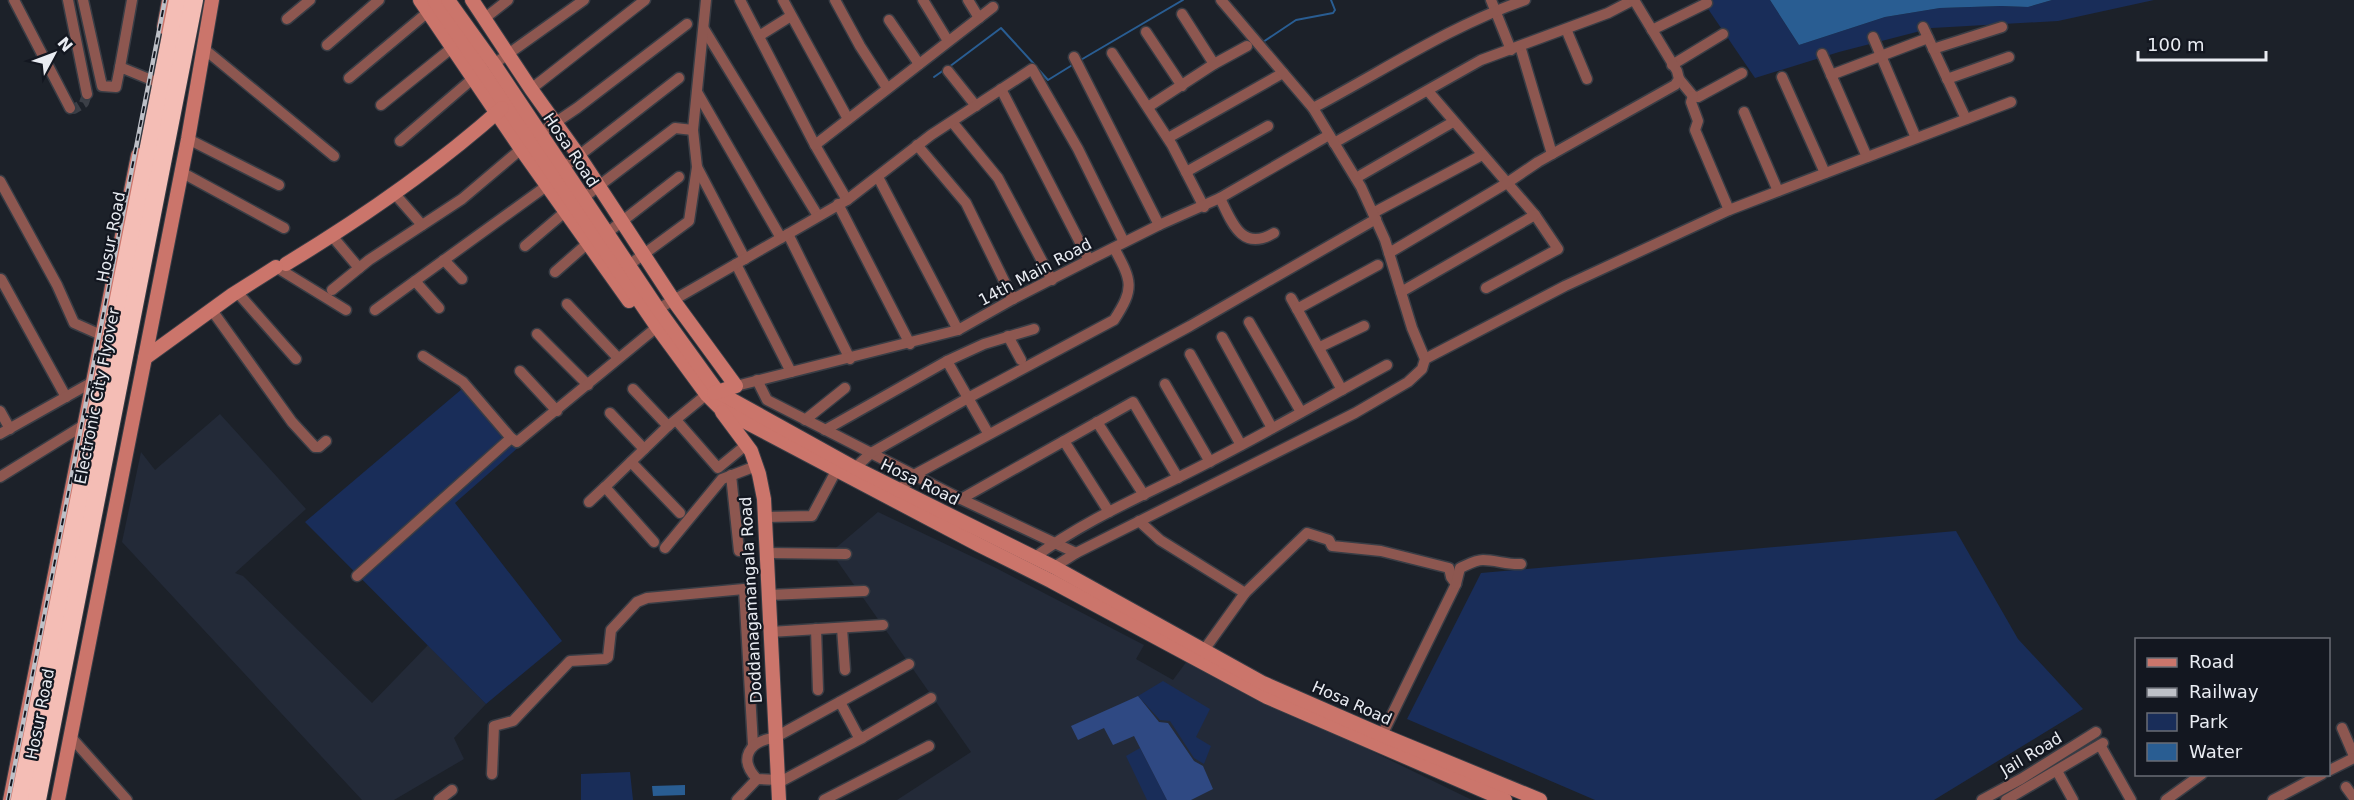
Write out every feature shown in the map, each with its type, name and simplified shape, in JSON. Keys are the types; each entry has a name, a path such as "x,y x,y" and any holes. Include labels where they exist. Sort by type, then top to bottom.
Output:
{"highway":[{"name":"Hosur Road","path":"20,800 98,380 178,0"},
{"name":"Electronic City Flyover","path":"27,800 184,0"},
{"name":"Electronic City Flyover","path":"37,800 194,0"},
{"name":"Hosur Road","path":"43,800 200,0"}],"street":[{"path":"14,0 70,108"},
{"path":"68,0 87,94"},
{"path":"82,0 102,86 116,87 132,0"},
{"path":"10,800 84,425 98,380 101,335 169,0"},
{"name":"Hosur Road","path":"58,800 188,139 212,0"},
{"path":"287,19 310,0"},
{"path":"327,45 379,0"},
{"path":"420,0 439,3"},
{"path":"472,0 579,156 734,393"},
{"path":"485,18 508,0"},
{"path":"400,141 483,71 584,0"},
{"path":"531,88 645,0"},
{"path":"629,265 689,221 697,167 693,130 705,0"},
{"path":"740,0 815,145 910,344"},
{"path":"783,0 848,119"},
{"path":"836,0 860,46 887,88"},
{"path":"923,0 948,41"},
{"path":"968,0 979,18"},
{"path":"1054,567 1076,553 1355,413 1408,382 1422,369 1425,359 1412,328 1389,253 1356,178 1313,108 1221,0"},
{"path":"1313,108 1437,39 1492,5 1525,0"},
{"path":"1633,0 1679,79 1694,96 1698,97 1742,73"},
{"name":"14th Main Road","path":"734,393 757,380 850,359 958,330 1124,242 1204,207 1331,139 1428,91 1481,60 1608,13 1633,0"},
{"path":"350,78 439,3"},
{"name":"Hosa Road","path":"439,3 458,44 483,71 502,108 531,141"},
{"name":"Hosa Road","path":"439,3 556,177 654,329"},
{"path":"1652,30 1707,3"},
{"path":"1492,5 1516,48 1552,154"},
{"path":"815,145 993,7"},
{"path":"1182,14 1214,64"},
{"path":"759,36 791,16"},
{"path":"889,20 919,64"},
{"path":"332,290 359,268 462,199 555,122 577,108 687,24"},
{"path":"1923,27 1966,119"},
{"path":"1933,50 2002,27"},
{"path":"704,29 818,216"},
{"path":"1566,29 1587,79"},
{"path":"1146,32 1182,86"},
{"path":"1672,64 1723,34"},
{"path":"1873,37 1916,138"},
{"path":"1831,75 1928,39"},
{"path":"381,105 458,44"},
{"path":"1149,107 1214,64 1247,46"},
{"path":"203,48 334,156"},
{"path":"1113,53 1168,138 1204,207"},
{"path":"1822,54 1867,157"},
{"path":"1074,57 1159,225"},
{"path":"1947,79 2009,57"},
{"path":"120,67 154,81"},
{"path":"658,309 842,202 878,177 917,145 1032,69 1078,149 1124,242"},
{"path":"948,71 976,106"},
{"path":"1168,138 1283,73"},
{"path":"1782,77 1825,173"},
{"path":"375,310 556,177 579,156 679,78"},
{"path":"1389,253 1552,154 1675,85 1679,79"},
{"path":"1001,89 1089,260"},
{"path":"1428,91 1535,215 1558,249 1486,288"},
{"path":"697,92 784,236 850,359"},
{"path":"1694,96 1691,102 1698,121 1695,130 1729,210"},
{"path":"1425,359 1565,286 1729,210 2011,102"},
{"path":"145,358 211,309 332,236 394,193 463,143 502,108"},
{"path":"1744,112 1778,191"},
{"path":"1356,178 1453,122"},
{"path":"953,123 998,178 1052,280"},
{"path":"1186,172 1268,126"},
{"path":"583,198 675,128 693,130"},
{"path":"188,139 279,185"},
{"path":"531,141 556,177 566,211 588,243 654,329 709,395"},
{"path":"917,145 966,203 1013,299"},
{"path":"899,491 914,475 988,433 1190,326 1482,154"},
{"path":"697,167 790,372"},
{"path":"181,172 284,228"},
{"name":"Hosa Road","path":"556,177 583,198 658,309 709,395 721,409 836,471 1051,581 1267,697 1504,800"},
{"path":"607,233 679,177"},
{"path":"878,177 958,330"},
{"path":"0,181 57,285 74,323 101,335"},
{"path":"394,193 422,225"},
{"path":"1220,198 1235,229 1243,235 1251,239 1264,239 1274,233"},
{"path":"525,246 566,211"},
{"path":"1401,292 1535,215"},
{"path":"332,236 359,268"},
{"path":"555,272 588,243"},
{"path":"855,468 871,453 1113,320 1125,303 1130,285 1124,266 1114,248"},
{"path":"444,260 462,279"},
{"path":"1297,309 1378,265"},
{"path":"281,266 346,310"},
{"path":"1,279 66,397"},
{"path":"415,281 439,308"},
{"path":"237,292 296,359"},
{"path":"1291,298 1342,390"},
{"path":"567,304 618,358"},
{"path":"211,309 292,422 315,447 320,447 326,441"},
{"path":"1249,322 1301,412"},
{"path":"1320,347 1364,326"},
{"path":"423,356 463,382 517,442 654,329"},
{"path":"825,430 947,361 984,344 1034,329"},
{"path":"537,334 588,385"},
{"path":"1008,336 1021,360"},
{"path":"1222,337 1272,428"},
{"path":"1190,354 1241,445"},
{"path":"947,361 988,433"},
{"path":"1035,557 1054,543 1108,512 1210,462 1387,365"},
{"path":"520,370 557,411"},
{"path":"0,411 5,432 98,380"},
{"path":"757,380 767,400 961,499 1076,553"},
{"path":"1165,384 1210,462"},
{"path":"805,420 845,388"},
{"path":"633,389 718,468 746,446"},
{"path":"589,502 672,423 709,395 734,393"},
{"path":"721,409 734,393"},
{"name":"Hosa Road","path":"734,393 855,468 1054,567 1263,683 1540,800"},
{"path":"961,499 1134,402 1178,478"},
{"name":"Doddanagamangala Road","path":"721,409 746,446 756,466 764,499 778,800"},
{"path":"610,413 644,449"},
{"path":"1097,422 1144,495"},
{"path":"0,477 84,425"},
{"path":"357,576 511,438"},
{"path":"1064,441 1108,512"},
{"path":"631,462 680,513"},
{"path":"665,548 722,479 756,466"},
{"path":"765,517 812,516 836,471"},
{"path":"731,475 739,551"},
{"path":"605,487 654,542"},
{"path":"1139,521 1160,540 1245,593"},
{"path":"979,545 982,531"},
{"path":"1204,650 1245,593 1307,533 1329,540 1332,546 1381,551 1449,568 1456,584"},
{"path":"766,553 846,554"},
{"path":"1382,735 1456,584 1460,568 1483,560 1521,564"},
{"path":"492,774 494,726 513,721 570,661 608,657 611,630 637,602 647,598 744,589 753,746"},
{"path":"768,595 864,591"},
{"path":"770,632 883,625"},
{"path":"842,628 845,670"},
{"path":"816,629 818,690"},
{"path":"909,663 774,738 766,739 753,746 748,753 747,762 750,772 757,779 778,782 862,738 931,698"},
{"path":"840,702 857,734 862,738"},
{"path":"2330,770 2354,757 2342,728"},
{"name":"Jail Road","path":"1982,800 2021,779 2096,732"},
{"path":"70,735 126,800"},
{"path":"2006,800 2026,795 2057,771 2101,744 2131,800"},
{"path":"824,800 930,746"},
{"path":"2057,771 2073,800"},
{"path":"2166,800 2199,776"},
{"path":"2273,800 2310,778"},
{"path":"737,800 757,779"},
{"path":"2346,787 2354,798"},
{"path":"439,800 452,790"}],"shaded area":[{"path":"220,414 306,509 235,573 243,576 372,703 428,645 486,704 454,738 464,759 394,800 362,800 122,542 141,452 155,470"},
{"path":"878,512 996,568 1144,645 1136,659 1173,680 1187,661 1472,800 897,800 971,752 831,552"},
{"path":"1138,696 1159,722 1168,723 1194,761 1203,766 1213,789 1191,800 1167,800 1134,736 1113,745 1104,728 1078,740 1071,726"}],"green space":[{"path":"1702,0 1770,0 1799,45 1885,17 1940,8 2028,7 2052,0 2154,0 2058,21 1932,28 1839,52 1755,78"},
{"path":"469,383 521,445 455,503 562,641 486,704 305,522"},
{"path":"1956,531 2018,639 2083,709 1934,800 1595,800 1407,719 1481,573"},
{"path":"1163,681 1210,709 1196,737 1211,746 1204,764 1194,758 1170,721 1160,720 1138,696"},
{"path":"1140,748 1167,800 1147,800 1126,756"},
{"path":"630,772 633,800 581,800 581,774"}],"water":[{"path":"1770,0 2052,0 2028,7 1940,8 1885,17 1799,45"},
{"path":"685,785 685,795 653,796 652,786"}],"waterway":[{"path":"1079,61 1183,0"},
{"path":"1263,42 1296,20 1333,13 1335,10 1331,0"},
{"path":"949,67 1001,28 1034,64"},
{"path":"1038,69 1048,80 1074,64"},
{"path":"934,77 944,70"}],"tunnel":[{"path":"70,108 74,109 84,103 87,94"}],"railway":[{"path":"8,800 165,0"}]}
